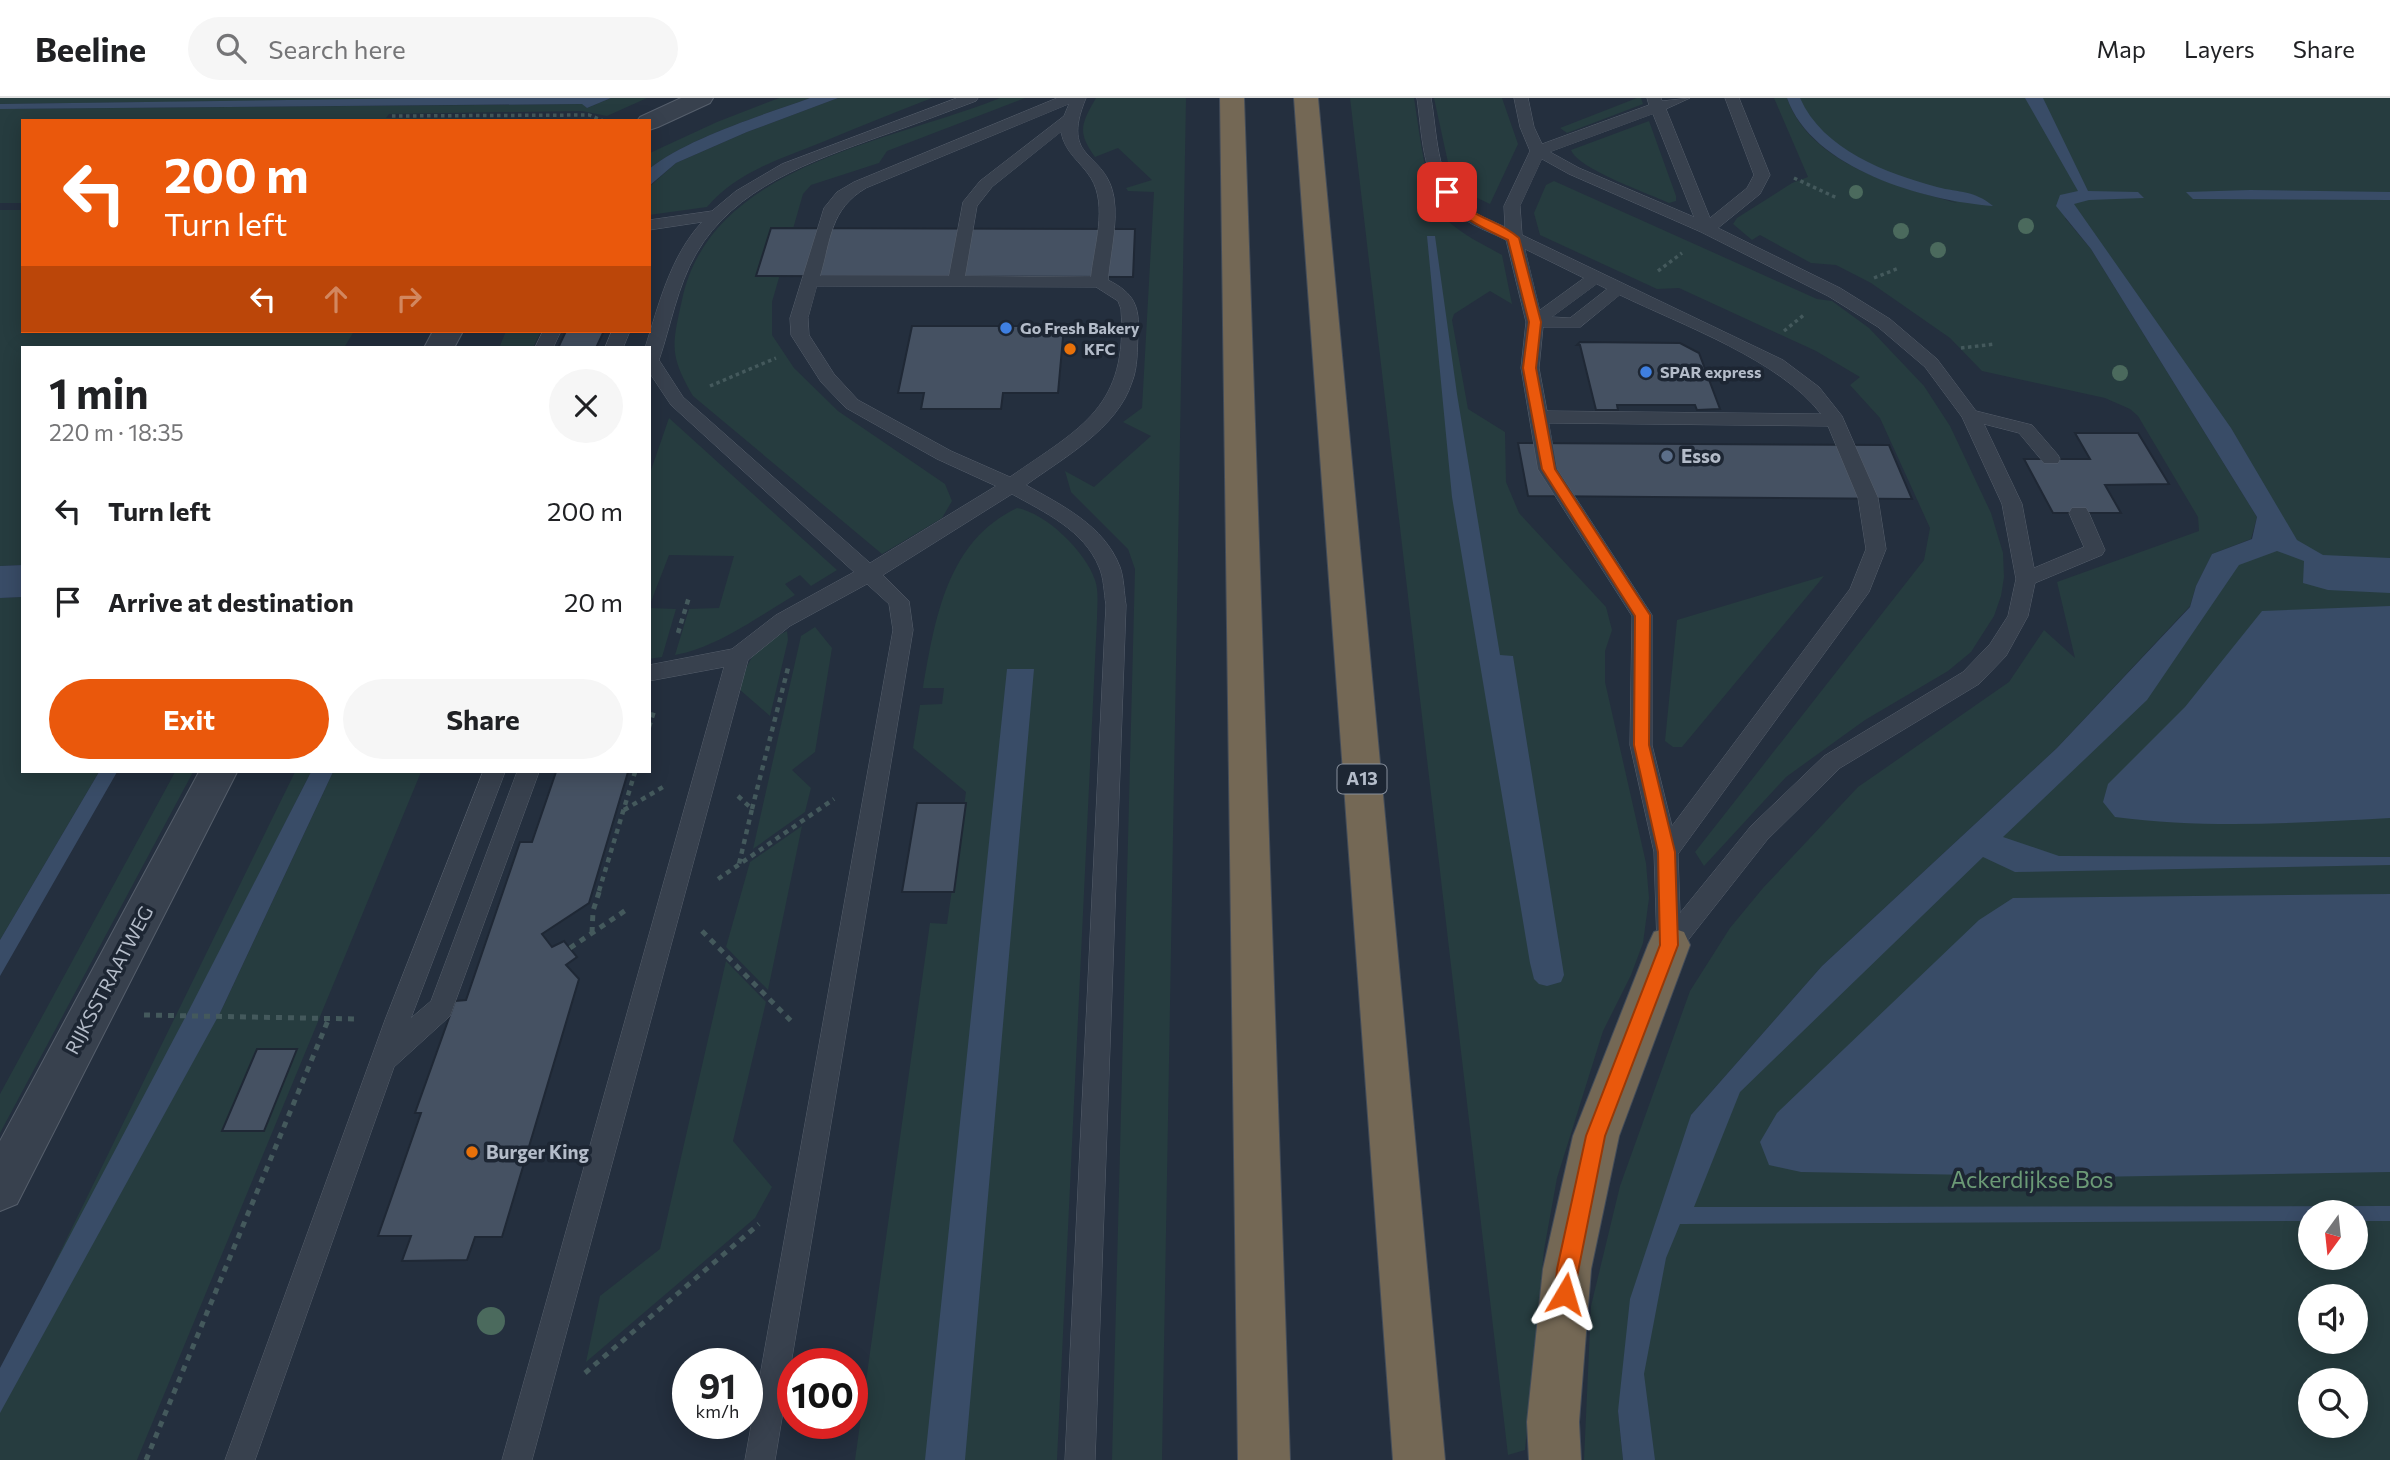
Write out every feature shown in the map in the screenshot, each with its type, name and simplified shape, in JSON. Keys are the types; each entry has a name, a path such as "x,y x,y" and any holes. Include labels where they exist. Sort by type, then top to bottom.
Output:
{"highway":[{"path":"1232,98 1264,1460"},
{"name":"A13","path":"1306,98 1419,1460"},
{"path":"1555,1460 1553,1422 1567,1269 1595,1136 1669,945"}],"street":[{"path":"651,121 701,98"},
{"name":"RIJKSSTRAATWEG","path":"0,1188 217,773"}],"lane":[{"path":"651,358 664,313 687,254 718,215 749,187 789,164 971,98"},
{"path":"956,282 969,205 986,184 1079,98"},
{"path":"1424,98 1437,179 1456,206 1469,216 1776,364 1813,391 1835,420 1868,498 1876,549 1858,592 1666,852"},
{"path":"1521,98 1527,127 1538,151 1574,171 1708,230 1834,292 1884,323 1931,363 1970,415 2012,504 2026,579 2018,616 1998,650 1971,678 1832,762 1759,833 1669,945"},
{"path":"1669,945 1666,852 1641,745 1642,615 1548,469 1530,368 1535,322 1514,238 1511,206 1538,151 1656,102 1683,98"},
{"path":"1708,230 1754,191 1762,175 1732,98"},
{"path":"1656,102 1683,176 1708,230"},
{"path":"1069,109 860,184 843,195 832,208 799,318 800,335 806,346 827,378 852,404 944,455 1013,486 1068,517 1091,538 1110,567 1116,605 1080,1460"},
{"path":"1069,109 1069,142 1098,179 1107,197 1099,282"},
{"path":"651,225 718,215"},
{"path":"1535,322 1595,277"},
{"path":"517,1460 738,656 755,638 871,573 1013,486 1104,414 1120,390 1126,374 1131,310 1123,293 1099,282 810,281"},
{"path":"1535,322 1574,323 1624,291"},
{"path":"651,362 677,401 899,601 903,630 760,1460"},
{"path":"1970,415 2025,429 2051,459"},
{"path":"1539,417 1835,420"},
{"path":"2026,579 2095,550 2079,513"},
{"path":"651,673 738,656"},
{"path":"240,1460 398,1020 494,773"},
{"path":"384,1060 441,1008 528,773"}],"path":[{"path":"391,116 589,115 599,119"},
{"path":"1762,175 1793,178 1838,198"},
{"path":"1624,291 1708,230"},
{"path":"677,401 806,346"},
{"path":"711,884 880,767"},
{"path":"592,933 593,911 635,773"},
{"path":"694,923 829,1060"},
{"path":"176,1016 398,1020"},
{"path":"146,1460 330,1018"},
{"path":"581,1376 761,1222 801,1224"}],"green space":[{"path":"0,98 508,98 0,104"},
{"path":"611,98 647,98 607,116 582,111 389,114 386,118 568,119 21,119 21,203 0,203 0,109 583,104 587,108"},
{"path":"779,98 810,98 704,137 651,168 651,153 717,122"},
{"path":"838,98 932,98 762,167 733,184 707,207 651,215 651,185 676,163 747,132"},
{"path":"1000,98 1025,98 887,151 879,163 811,185 803,194 772,302 772,335 794,368 838,411 945,484 952,501 942,518 882,554 693,396 676,359 676,328 682,300 699,254 728,217 766,188 811,164 859,145"},
{"path":"1096,98 1186,98 1162,1460 1112,1460 1135,569 1128,549 1071,492 1065,471 1094,487 1151,436 1123,422 1142,408 1154,192 1128,191 1126,188 1152,180 1118,148 1095,157 1089,148 1083,128"},
{"path":"1350,98 1414,98 1424,162 1439,209 1459,230 1502,255 1512,304 1490,291 1454,314 1452,320 1468,409 1505,432 1506,482 1519,513 1606,607 1612,630 1605,651 1605,682 1646,863 1649,898 1643,943 1631,975 1603,1031 1557,1178 1544,1250 1525,1450 1508,1455"},
{"path":"1434,98 1502,98 1518,144 1490,204 1471,195 1452,181"},
{"path":"1641,98 1643,104 1567,133 1560,128"},
{"name":"Ackerdijkse Bos","path":"1774,98 1787,98 1798,121 1815,140 1835,156 1882,180 1957,203 1871,170 1819,136 1793,98 2390,98 2390,1460 1641,1460 1641,1335 1705,1132 1769,1045 2198,608 2223,561 2268,541 2270,513 2072,214 2065,218 2091,249 2257,517 2251,539 2212,554 2196,586 2190,606 2057,748 1822,966 1691,1115 1618,1411 1623,1460 1584,1460 1591,1306 1620,1186 1690,991 1730,928 1763,888 1858,787 2009,682 2044,630 2075,658 2057,582 2199,531 2198,517 2138,416 2130,409 2105,398 1982,371 1950,338 1871,283 1836,265 1811,263 1760,235 1752,240 1733,224 1737,218 1792,183 1808,177"},
{"path":"1649,121 1676,201 1669,203 1615,180 1586,165 1571,150"},
{"path":"1554,181 1817,299 1832,301 1869,328 1924,386 1950,426 1991,513 2003,553 2004,577 2001,596 1994,616 1971,652 1948,671 1865,720 1786,777 1704,866 1695,852 1924,560 1930,528 1880,418 1850,385 1860,377 1816,351 1679,288 1657,289 1540,235 1534,213 1546,185"},
{"path":"0,210 21,210 21,333 353,333 345,346 21,346 21,565 0,566"},
{"path":"505,333 540,333 534,346 500,346"},
{"path":"669,418 837,570 811,586 800,575 785,584 795,595 706,646 675,655 689,609 719,608 734,556 669,555 651,602 651,470"},
{"path":"1017,508 1040,517 1064,535 1083,558 1095,580 1097,594 1057,1460 855,1460 858,1439 868,1439 868,1367 930,923 947,924 966,792 913,748 920,705 942,704 944,688 923,688 933,635 948,584 974,540 993,522"},
{"path":"1824,576 1682,747 1673,747 1665,741 1677,620"},
{"path":"21,597 21,773 98,773 0,940 0,598"},
{"path":"651,608 676,609 662,657 651,659"},
{"path":"815,627 832,648 815,752 792,770 811,788 805,812 753,849 801,636"},
{"path":"787,631 788,640 770,716 739,689 746,668 755,653"},
{"path":"174,773 192,773 0,1133 0,1094"},
{"path":"295,773 310,773 189,1012 220,1013 333,773 421,773 137,1460 0,1460 0,1375"},
{"path":"802,826 768,990 726,947 750,862"},
{"path":"726,961 766,1002 733,1141 772,1187 755,1218 586,1362 600,1296 660,1249"}],"water":[{"path":"611,98 587,108 582,104 0,109 0,104"},
{"path":"810,98 838,98 747,132 676,163 651,184 651,168 684,147 726,128"},
{"path":"1787,98 1800,98 1810,116 1824,132 1858,157 1917,181 1973,195 1993,206 1936,197 1905,188 1874,177 1845,162 1820,144 1800,123"},
{"path":"2025,98 2043,98 2088,191 2138,192 2144,198 2089,200 2074,204 2231,428 2297,540 2323,555 2390,558 2390,593 2328,590 2303,583 2304,561 2277,551 2239,565 2147,700 2003,837 2059,856 2390,857 2390,865 2015,872 1983,857 1740,1092 1694,1207 2298,1206 2298,1221 1680,1224 1666,1258 1644,1374 1655,1460 1623,1460 1618,1411 1630,1299 1691,1115 1822,966 2057,748 2190,607 2196,586 2212,554 2252,539 2257,517 2091,249 2056,206 2060,195 2078,191"},
{"path":"2186,192 2390,192 2390,200 2193,199"},
{"path":"1427,236 1435,236 1457,394 1500,655 1513,656 1564,975 1561,982 1547,986 1534,979 1530,963 1452,497"},
{"path":"21,565 21,597 0,598 0,566"},
{"path":"2390,606 2390,818 2253,824 2184,823 2115,817 2103,802 2108,784 2185,707 2262,611"},
{"path":"1007,669 1034,669 965,1460 925,1460"},
{"path":"98,773 116,773 0,976 0,940"},
{"path":"310,773 333,773 220,1013 0,1413 0,1368"},
{"path":"2390,894 2390,1172 2087,1177 1801,1172 1769,1165 1760,1142 1777,1113 1979,920 2013,898"},
{"path":"2368,1206 2390,1206 2390,1221 2368,1221"}],"building":[{"path":"771,228 1135,229 1133,277 756,276"},
{"path":"912,326 1064,326 1058,393 1003,393 1001,409 921,409 924,393 898,393"},
{"path":"565,333 603,333 597,346 559,346"},
{"path":"1580,342 1680,343 1699,353 1720,409 1697,410 1695,405 1617,405 1618,410 1596,410 1580,345 1577,345"},
{"path":"2075,433 2138,433 2169,484 2105,485 2121,513 2053,513 2024,459 2090,459"},
{"path":"1518,443 1889,445 1912,499 1528,496"},
{"path":"556,773 628,773 589,903 542,934 552,947 564,941 577,957 566,965 579,979 502,1237 475,1237 467,1260 402,1261 411,1236 378,1236 421,1113 415,1113 455,1001 466,1000 520,842 532,842"},
{"path":"917,803 966,803 954,892 902,892"},
{"path":"257,1049 297,1049 264,1131 222,1131"}],"place":[{"name":"Go Fresh Bakery","path":"1006,328"},
{"name":"KFC","path":"1070,349"},
{"name":"SPAR express","path":"1646,372"},
{"name":"Esso","path":"1667,456"},
{"name":"Burger King","path":"472,1152"}],"route":[{"path":"1447,192 1456,206 1469,216 1514,238 1535,322 1530,368 1548,469 1642,615 1641,745 1666,852 1669,945 1595,1136 1567,1269 1565,1294"}]}
